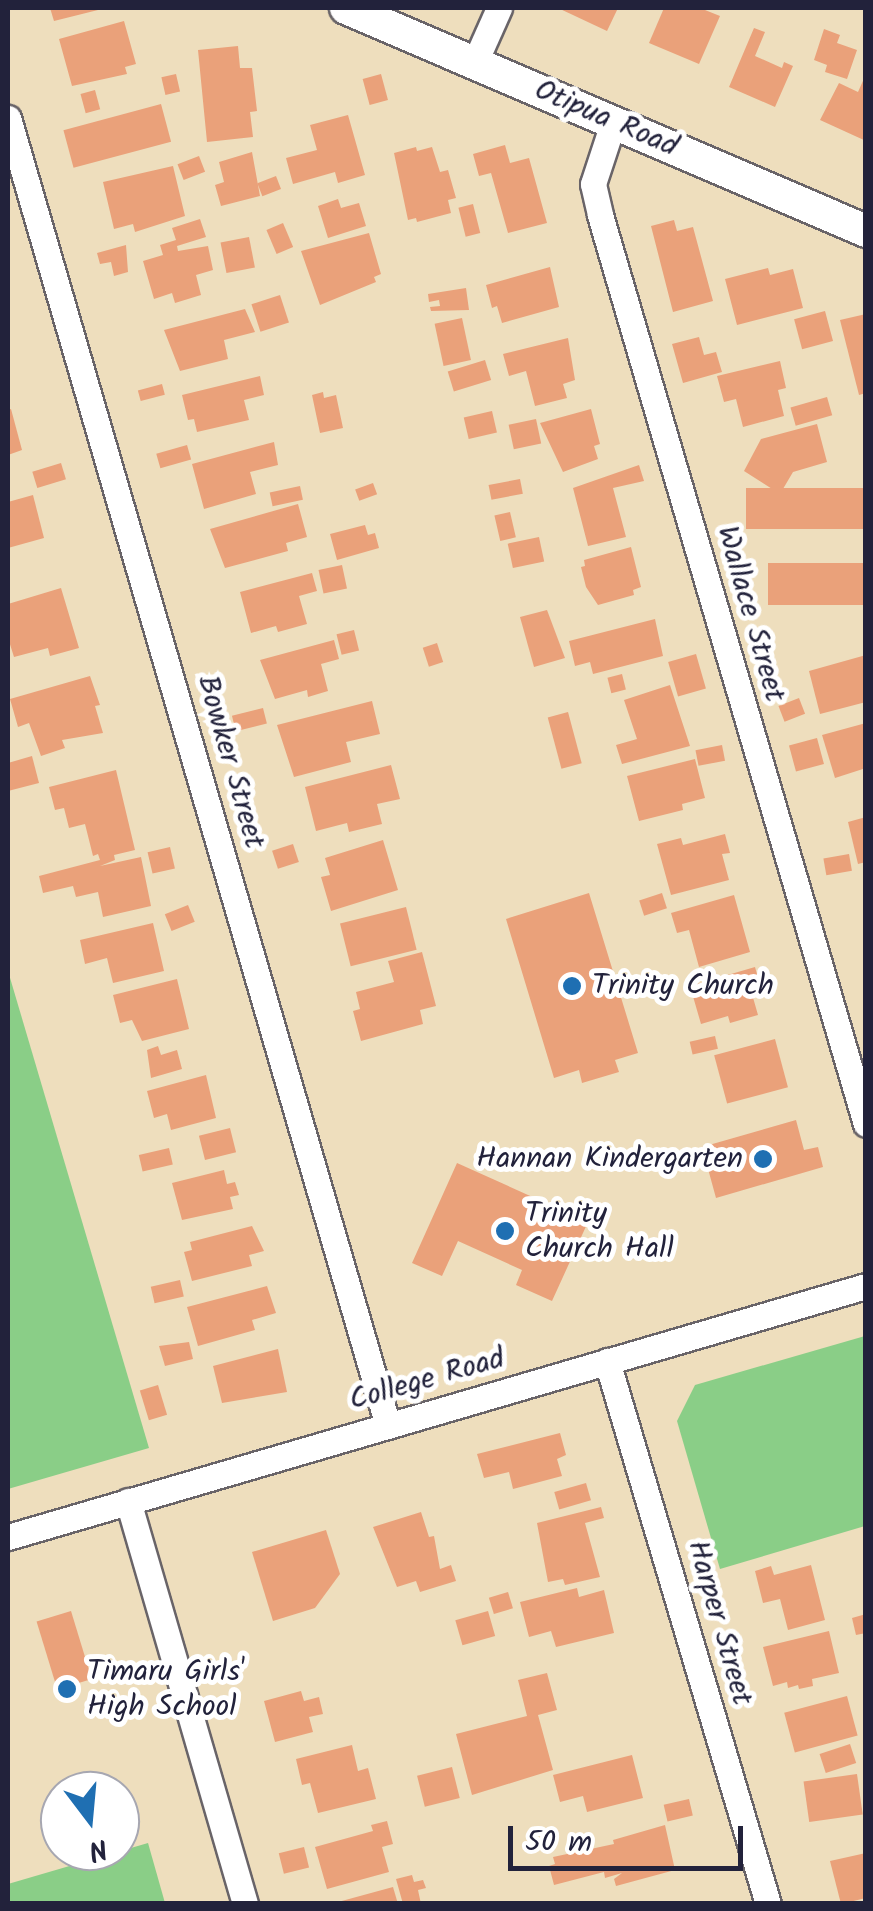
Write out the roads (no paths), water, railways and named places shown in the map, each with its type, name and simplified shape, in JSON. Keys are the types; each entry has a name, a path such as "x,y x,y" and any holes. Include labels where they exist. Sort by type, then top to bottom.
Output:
{"street":[{"name":"Otipua Road","path":"346,8 866,231"},
{"path":"475,62 499,8"},
{"name":"Bowker Street","path":"8,118 388,1426"},
{"name":"Wallace Street","path":"614,122 593,184 600,215 866,1124"},
{"name":"College Road","path":"8,1537 866,1286"},
{"name":"Harper Street","path":"607,1361 768,1904"},
{"path":"128,1502 246,1904"}],"place":[{"name":"Trinity Church","path":"572,986"},
{"name":"Hannan Kindergarten","path":"763,1159"},
{"name":"Trinity Church Hall","path":"505,1231"},
{"name":"Timaru Girls' High School","path":"67,1689"}]}
